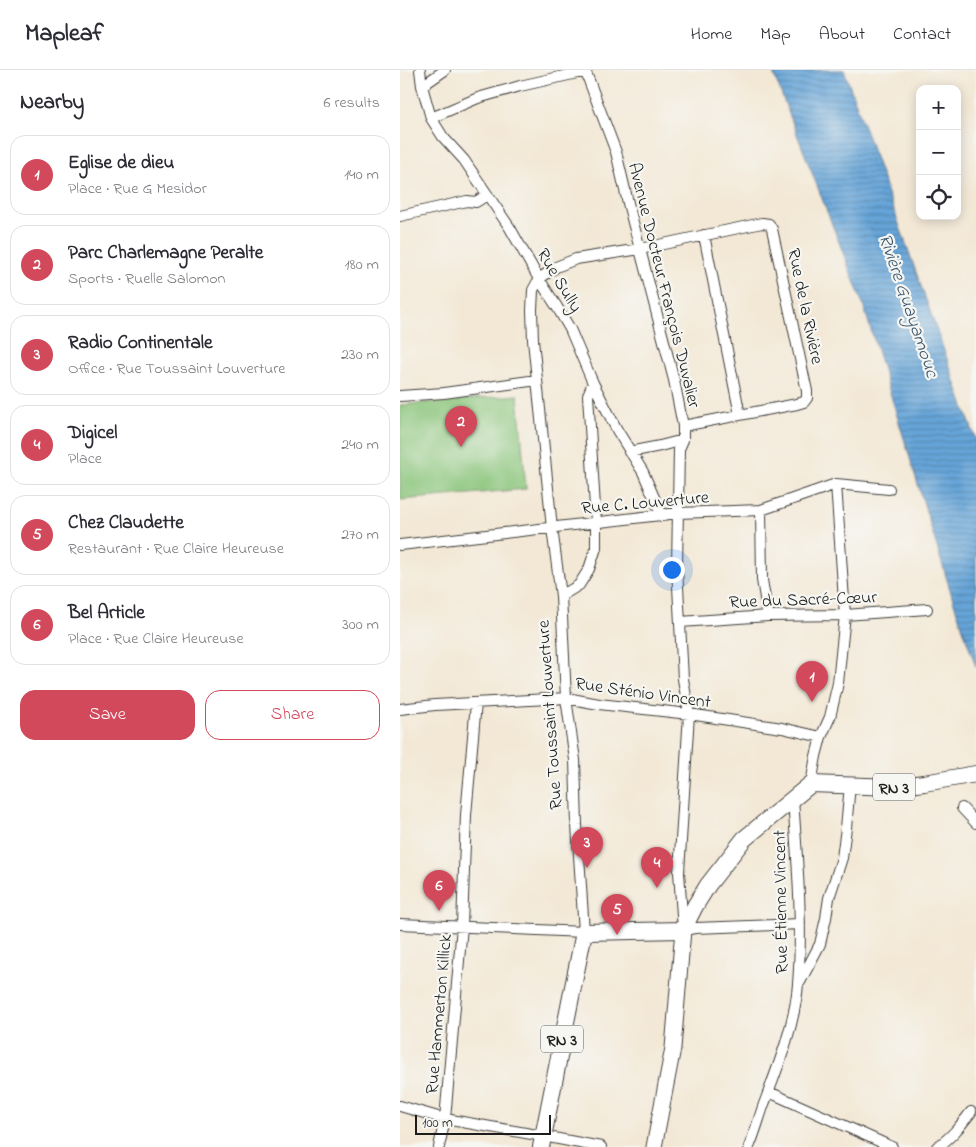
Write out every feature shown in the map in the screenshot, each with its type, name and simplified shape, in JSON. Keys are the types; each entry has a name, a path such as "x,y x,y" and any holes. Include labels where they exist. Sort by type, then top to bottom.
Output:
{"main road":[{"name":"RN 3","path":"811,784 894,787 976,774"},
{"path":"654,1147 673,1048 683,930 694,906 708,885 744,839 811,784"},
{"path":"584,932 683,930"},
{"name":"Rue Toussaint Louverture","path":"542,1141 584,932"}],"street":[{"name":"Rue Sully","path":"420,70 422,86 431,118 443,136 464,160 510,228 570,329 616,430 643,472 662,516"},
{"path":"422,86 445,70"},
{"path":"431,118 478,98 585,71"},
{"name":"Avenue Docteur François Duvalier","path":"585,71 616,152 674,380 683,426 683,440 679,449 677,568 683,679 690,714 679,872 683,930"},
{"path":"400,216 467,201 476,202 487,195"},
{"name":"Rue de la Rivière","path":"704,235 762,223 769,224 772,229 807,391 807,398 804,402 740,415"},
{"path":"539,279 556,267 576,259 640,249 704,235 740,415 683,426"},
{"name":"Rue Toussaint Louverture","path":"539,279 533,290 532,310 552,528 561,596 566,698 575,760 584,932"},
{"path":"400,396 444,393 537,380"},
{"path":"561,596 579,585 589,569 596,548 588,395 593,383"},
{"path":"629,452 683,440"},
{"path":"811,784 821,737 830,717 838,684 845,615 836,484"},
{"name":"Rue C. Louverture","path":"400,545 678,514 761,510 836,484 889,489"},
{"path":"761,510 762,580 768,616"},
{"name":"Rue du Sacré-Cœur","path":"680,622 768,616 845,615 927,609"},
{"name":"Rue Sténio Vincent","path":"400,710 476,703 566,698 782,728 821,737"},
{"name":"Rue Hammerton Killick","path":"438,1147 446,1119 462,926 466,815 476,703"},
{"path":"798,985 820,944 829,898 842,858 850,785"},
{"name":"Rue Étienne Vincent","path":"749,1147 786,1044 798,985 800,924 793,798"},
{"path":"962,808 976,823"},
{"path":"400,924 584,932"},
{"path":"683,930 800,924"},
{"path":"770,1092 892,1147"},
{"path":"400,1106 446,1119 542,1141 601,1147"},
{"path":"937,1147 944,1143 972,1112"}],"green space":[{"path":"518,395 526,489 400,500 400,405"}],"water":[{"name":"Rivière Guayamouc","path":"772,70 844,70 976,440 976,667 955,606 863,304"}],"place":[{"name":"Parc Charlemagne Peralte","path":"461,447"},
{"name":"Eglise de dieu","path":"812,702"},
{"name":"Radio Continentale","path":"587,868"},
{"name":"Digicel","path":"657,888"},
{"name":"Bel Article","path":"439,911"},
{"name":"Chez Claudette","path":"617,935"}]}
